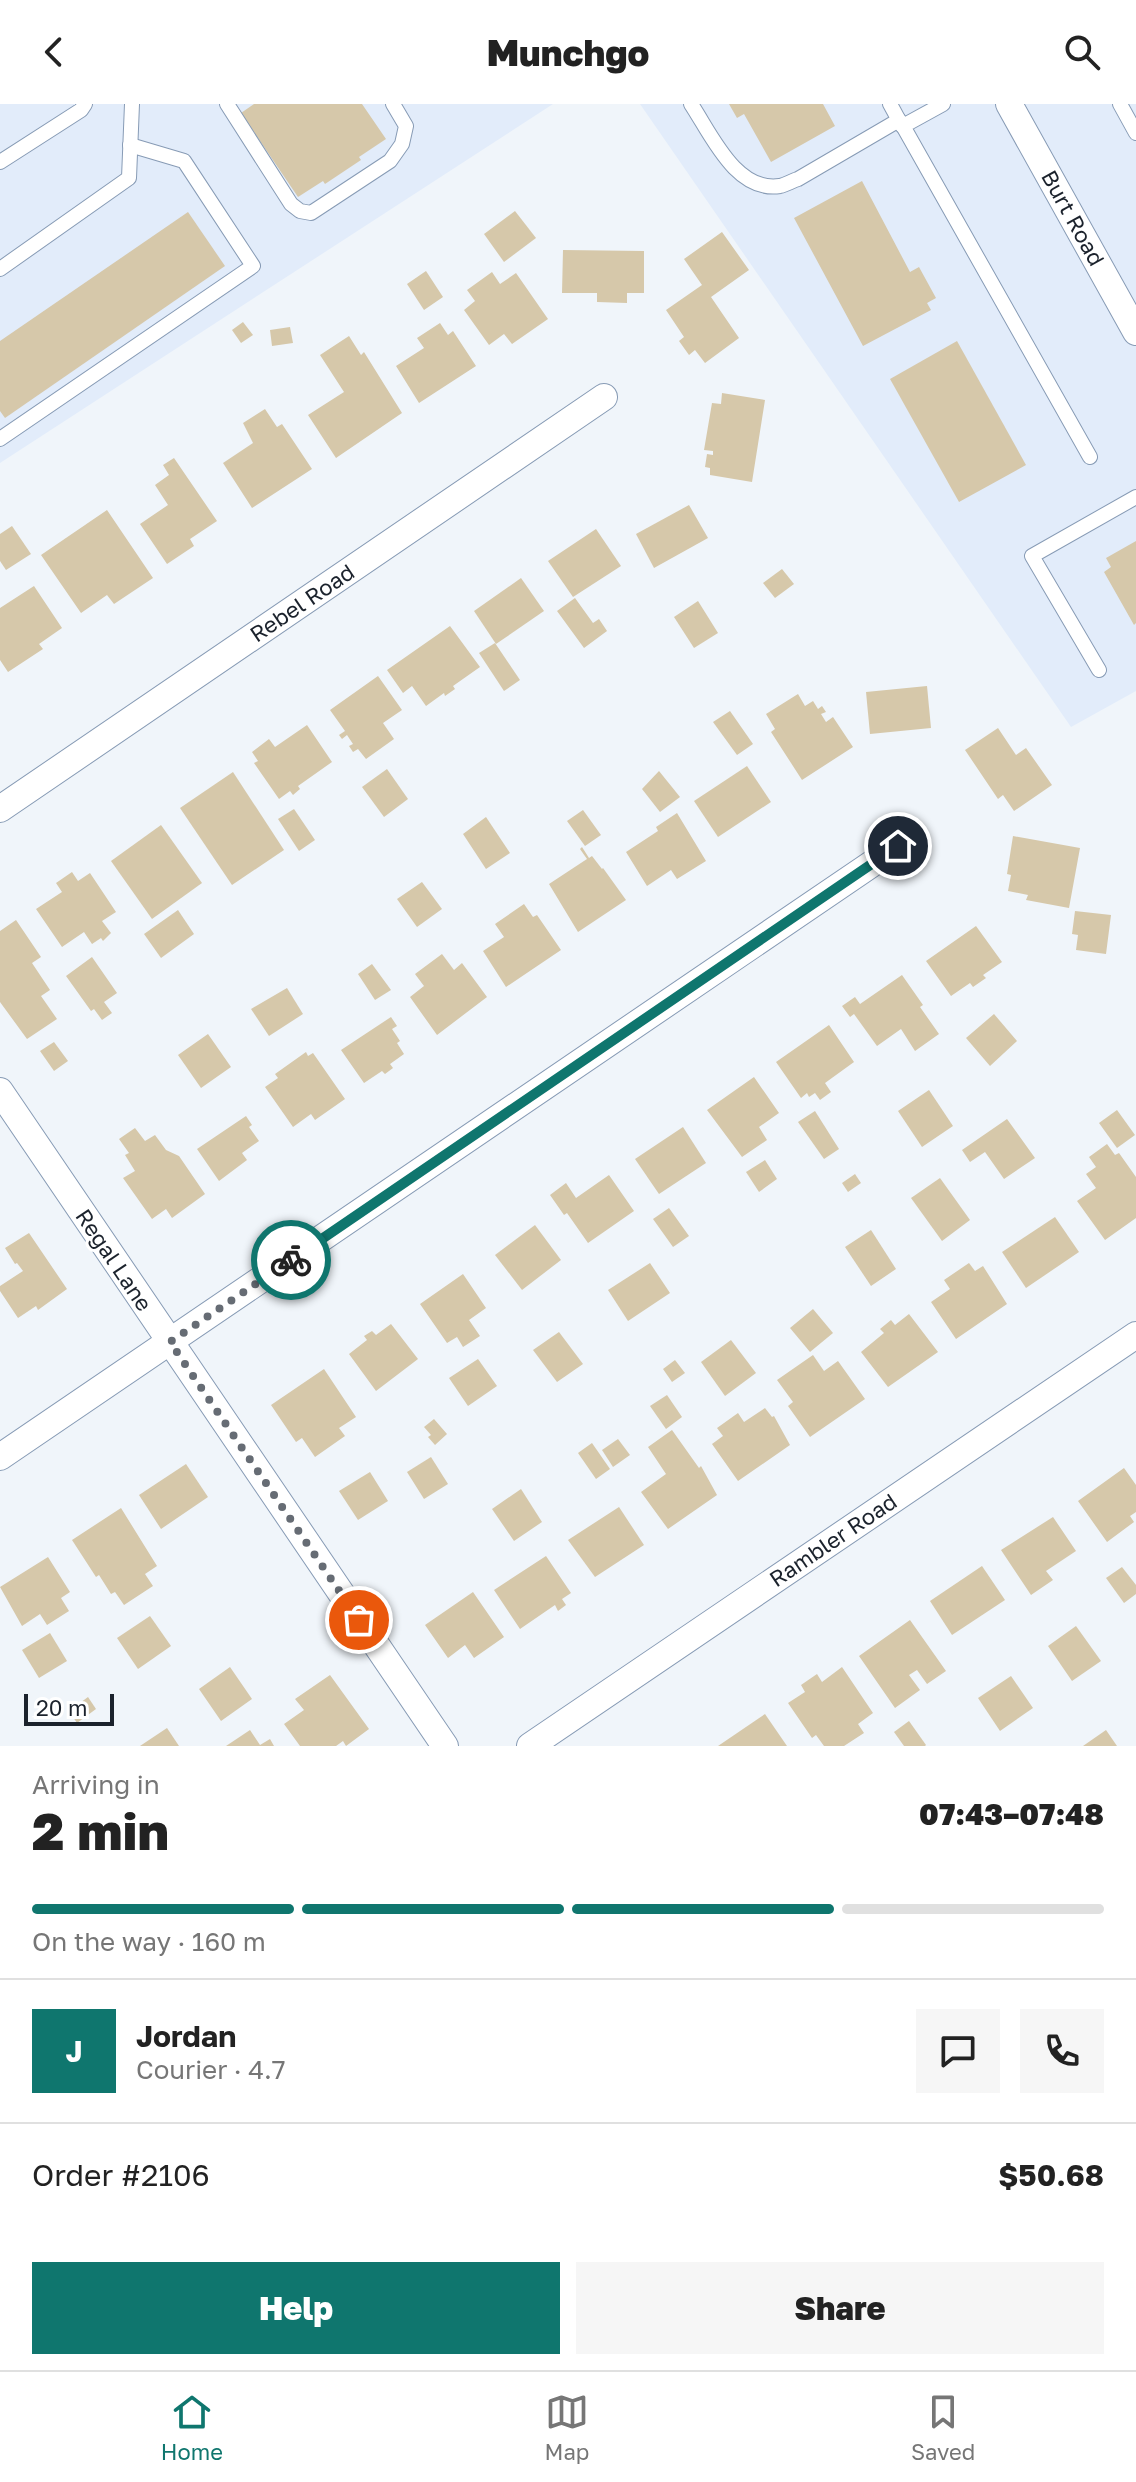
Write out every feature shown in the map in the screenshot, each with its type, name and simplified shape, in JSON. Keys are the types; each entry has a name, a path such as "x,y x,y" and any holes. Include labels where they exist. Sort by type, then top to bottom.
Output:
{"street":[{"name":"Burt Road","path":"1009,104 1136,332"},
{"name":"Rebel Road","path":"0,809 604,397"},
{"path":"0,1457 898,846"},
{"name":"Regal Lane","path":"0,1091 445,1746"},
{"name":"Rambler Road","path":"530,1746 1136,1335"}],"lane":[{"path":"0,162 81,110 85,104"},
{"path":"0,269 129,178 132,104"},
{"path":"227,104 291,204 300,211 311,213 390,161 402,144 406,126 393,104"},
{"path":"691,104 729,161 744,177 759,185 779,186 943,104"},
{"path":"890,104 1090,457"},
{"path":"1120,104 1136,133"},
{"path":"0,439 253,266 184,161 130,145"},
{"path":"1099,670 1032,556 1136,497"}],"shaded area":[{"path":"0,104 553,104 0,463"},
{"path":"640,104 1136,104 1136,691 1071,727"}],"building":[{"path":"254,104 362,104 386,139 325,184 323,181 298,197 241,113"},
{"path":"729,104 823,104 835,126 771,162 744,114 737,118"},
{"path":"862,181 910,272 919,267 936,298 927,303 931,310 863,346 794,218"},
{"path":"515,211 536,238 504,262 484,234"},
{"path":"188,212 225,266 5,418 0,411 0,341"},
{"path":"722,232 749,270 711,297 739,338 705,363 695,350 689,355 679,341 684,337 666,310 702,285 684,259"},
{"path":"563,250 644,251 644,293 627,293 627,303 597,302 597,293 562,293"},
{"path":"426,271 443,297 424,310 407,284"},
{"path":"492,272 500,284 516,273 548,319 512,344 504,334 489,345 464,310 475,301 467,290"},
{"path":"243,322 253,335 241,343 232,330"},
{"path":"440,323 448,335 453,331 476,366 419,403 396,366 424,348 417,338"},
{"path":"290,327 293,343 272,346 270,330"},
{"path":"349,336 361,355 364,352 402,413 336,458 308,415 344,392 320,355"},
{"path":"957,341 1026,465 959,502 890,379"},
{"path":"722,393 765,400 752,482 710,475 710,468 705,467 707,454 713,455 713,451 704,450 712,403 721,404"},
{"path":"265,409 277,427 282,424 312,469 252,508 223,463 253,443 243,423"},
{"path":"174,458 217,521 190,539 194,546 167,564 140,524 168,505 155,485 169,475 163,465"},
{"path":"689,505 708,538 654,568 636,534"},
{"path":"107,510 153,578 114,604 107,595 81,613 41,555"},
{"path":"12,526 31,554 6,570 0,561 0,534"},
{"path":"596,529 621,566 573,597 548,561"},
{"path":"1136,541 1134,625 1104,572 1111,567 1106,558"},
{"path":"782,569 794,584 775,598 763,583"},
{"path":"521,578 544,611 496,644 474,611"},
{"path":"34,586 62,628 39,644 43,649 8,672 0,660 0,608"},
{"path":"575,598 593,623 599,619 607,631 584,648 557,611"},
{"path":"698,601 718,633 694,648 674,617"},
{"path":"450,626 480,667 453,686 455,689 426,706 412,686 403,693 387,670"},
{"path":"495,643 520,680 504,691 479,653"},
{"path":"378,676 402,710 383,723 394,739 366,759 358,749 353,752 349,746 353,744 347,735 342,739 339,735 345,731 330,710"},
{"path":"927,686 931,728 870,734 866,692"},
{"path":"798,694 805,706 813,701 818,709 822,706 826,712 821,714 826,722 833,717 853,747 802,780 771,732 775,729 766,714"},
{"path":"730,711 753,744 737,755 713,722"},
{"path":"307,725 332,762 298,786 300,789 293,795 290,791 279,799 254,763 258,761 252,752 269,739 275,747"},
{"path":"998,728 1016,755 1026,748 1052,785 1014,811 1003,795 998,799 965,750"},
{"path":"747,766 771,802 718,837 694,801"},
{"path":"387,769 408,799 384,817 362,787"},
{"path":"659,771 680,797 660,812 642,789"},
{"path":"233,772 284,850 232,885 180,808"},
{"path":"294,809 315,840 299,851 278,819"},
{"path":"583,810 601,835 585,846 567,821"},
{"path":"677,813 706,861 677,879 671,870 647,886 626,852 658,831 656,827"},
{"path":"486,817 510,853 486,869 463,834"},
{"path":"161,825 202,883 152,919 111,861"},
{"path":"1013,836 1080,848 1069,908 1026,900 1028,895 1008,891 1011,875 1007,874"},
{"path":"582,847 589,858 592,856 603,868 626,900 578,932 549,884 587,859 580,849"},
{"path":"72,872 78,881 90,873 116,912 102,921 111,933 103,941 101,938 92,944 84,932 62,947 36,909 62,892 56,883"},
{"path":"422,882 442,909 417,927 397,899"},
{"path":"524,904 533,917 537,915 561,950 506,987 483,951 504,937 495,924"},
{"path":"178,910 194,934 161,958 144,934"},
{"path":"1075,911 1111,915 1106,954 1076,950 1078,935 1072,934"},
{"path":"16,920 41,957 32,963 50,990 41,996 57,1019 27,1039 0,1002 0,931"},
{"path":"976,926 1002,962 983,975 986,978 973,987 970,983 951,996 926,961"},
{"path":"442,954 454,970 462,963 487,997 437,1035 410,997 424,986 415,974"},
{"path":"92,957 117,993 104,1002 112,1013 102,1020 94,1009 91,1011 66,976"},
{"path":"372,964 391,990 375,1000 358,974"},
{"path":"902,975 939,1034 915,1051 901,1029 877,1046 854,1014 850,1017 842,1006 855,997 860,1004"},
{"path":"287,988 303,1014 269,1036 251,1009"},
{"path":"994,1014 1017,1041 990,1066 966,1038"},
{"path":"391,1017 397,1026 392,1029 404,1054 390,1064 393,1068 385,1074 382,1071 364,1083 341,1050"},
{"path":"829,1025 854,1062 825,1083 831,1092 820,1100 815,1093 809,1097 807,1093 801,1098 776,1062"},
{"path":"208,1034 231,1067 201,1088 178,1055"},
{"path":"54,1042 68,1061 54,1071 40,1051"},
{"path":"306,1052 308,1056 313,1053 345,1099 315,1120 311,1114 293,1127 265,1087 278,1078 275,1074"},
{"path":"754,1077 779,1113 759,1127 767,1140 742,1157 707,1110"},
{"path":"929,1090 953,1126 922,1147 898,1111"},
{"path":"1117,1110 1135,1135 1117,1148 1099,1123"},
{"path":"815,1111 839,1149 824,1159 798,1122"},
{"path":"246,1116 252,1125 249,1127 259,1141 242,1153 247,1160 219,1181 197,1149"},
{"path":"1007,1119 1035,1158 1004,1179 985,1152 970,1162 962,1150"},
{"path":"683,1127 706,1163 659,1194 635,1159"},
{"path":"135,1128 145,1141 155,1135 166,1150 179,1156 205,1194 172,1218 166,1209 152,1219 123,1178 135,1171 125,1155 129,1153 119,1139"},
{"path":"1107,1144 1115,1155 1119,1153 1136,1177 1136,1218 1105,1240 1077,1201 1096,1188 1086,1174 1096,1167 1089,1157"},
{"path":"765,1160 777,1179 759,1192 746,1172"},
{"path":"855,1174 861,1183 848,1192 842,1183"},
{"path":"609,1175 634,1211 588,1243 550,1195 566,1183 576,1198"},
{"path":"940,1178 970,1220 942,1241 911,1198"},
{"path":"669,1208 689,1236 673,1247 653,1219"},
{"path":"1055,1217 1079,1252 1026,1288 1002,1252"},
{"path":"535,1225 561,1260 522,1290 495,1255"},
{"path":"871,1230 896,1269 871,1286 845,1247"},
{"path":"29,1233 67,1289 38,1310 36,1306 18,1318 0,1291 0,1286 23,1271 5,1248"},
{"path":"650,1263 670,1293 628,1321 608,1290"},
{"path":"969,1263 975,1271 983,1266 1007,1304 956,1339 931,1302 950,1289 944,1280"},
{"path":"463,1274 486,1308 469,1320 480,1336 463,1347 457,1337 447,1343 420,1304"},
{"path":"813,1309 833,1333 810,1352 790,1328"},
{"path":"909,1314 938,1352 888,1387 861,1352 884,1333 880,1329 891,1320 895,1325"},
{"path":"391,1324 418,1359 376,1391 349,1354 367,1340 364,1336 372,1331 376,1335"},
{"path":"559,1332 583,1364 557,1382 533,1350"},
{"path":"731,1340 756,1373 725,1396 701,1362"},
{"path":"813,1355 824,1371 838,1361 865,1399 810,1437 788,1406 793,1402 777,1380"},
{"path":"478,1359 497,1386 468,1406 449,1378"},
{"path":"675,1360 685,1373 672,1382 663,1369"},
{"path":"324,1369 356,1417 339,1428 345,1436 315,1457 302,1438 296,1442 271,1405"},
{"path":"667,1395 682,1417 666,1429 650,1406"},
{"path":"765,1408 774,1416 790,1445 738,1481 712,1444 723,1436 717,1428 738,1413 744,1422"},
{"path":"434,1419 447,1434 435,1445 424,1427"},
{"path":"672,1430 699,1468 701,1466 717,1495 668,1529 641,1492 666,1474 648,1447"},
{"path":"618,1439 630,1455 613,1467 602,1450"},
{"path":"592,1443 610,1469 596,1479 578,1453"},
{"path":"431,1457 448,1484 424,1499 407,1472"},
{"path":"186,1464 208,1497 161,1529 139,1495"},
{"path":"1124,1468 1136,1485 1136,1512 1130,1516 1134,1522 1107,1542 1078,1501"},
{"path":"370,1472 388,1501 358,1520 339,1491"},
{"path":"521,1489 542,1522 514,1541 492,1509"},
{"path":"619,1507 644,1545 595,1577 568,1540"},
{"path":"121,1508 157,1566 145,1574 153,1586 124,1605 115,1592 111,1594 99,1575 96,1577 72,1540"},
{"path":"1053,1517 1076,1551 1046,1571 1053,1580 1031,1595 1001,1550"},
{"path":"546,1556 571,1593 562,1599 566,1605 558,1611 555,1605 520,1629 494,1590"},
{"path":"48,1557 70,1592 61,1598 69,1611 47,1625 40,1614 22,1626 0,1587"},
{"path":"982,1566 1005,1600 952,1635 930,1601"},
{"path":"1122,1567 1136,1585 1136,1594 1124,1603 1106,1578"},
{"path":"473,1592 504,1637 474,1658 465,1645 448,1658 425,1625"},
{"path":"150,1616 171,1646 138,1669 117,1638"},
{"path":"910,1620 946,1671 927,1684 917,1670 909,1675 920,1690 895,1708 859,1656"},
{"path":"1076,1626 1101,1661 1072,1681 1048,1646"},
{"path":"50,1633 67,1661 39,1678 22,1650"},
{"path":"230,1667 252,1699 221,1721 199,1689"},
{"path":"842,1667 873,1713 858,1724 864,1733 844,1746 824,1746 816,1735 812,1738 788,1703 805,1692 801,1685 817,1674 822,1682"},
{"path":"330,1675 369,1729 346,1746 343,1741 336,1746 300,1746 284,1724 304,1710 295,1699"},
{"path":"1011,1676 1033,1708 1000,1731 978,1698"},
{"path":"88,1697 96,1709 77,1723 69,1711"},
{"path":"765,1714 787,1746 718,1746"},
{"path":"909,1721 925,1746 904,1746 894,1732"},
{"path":"167,1728 179,1746 140,1746"},
{"path":"250,1730 260,1745 270,1739 274,1746 226,1746"},
{"path":"1106,1730 1117,1746 1083,1746"}],"way so far":[{"path":"291,1260 170,1342 359,1620"}],"route":[{"path":"291,1260 898,846"}]}
